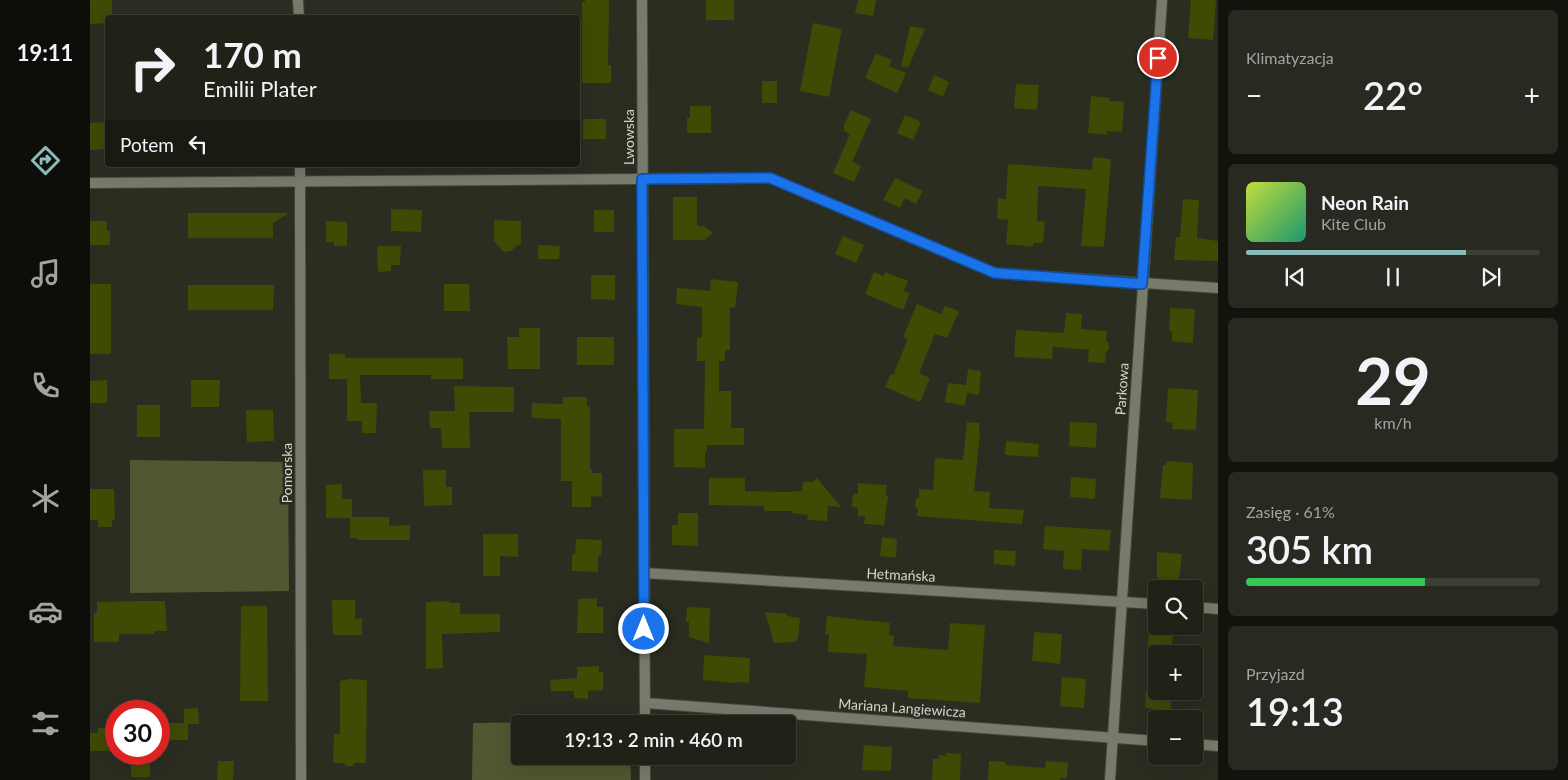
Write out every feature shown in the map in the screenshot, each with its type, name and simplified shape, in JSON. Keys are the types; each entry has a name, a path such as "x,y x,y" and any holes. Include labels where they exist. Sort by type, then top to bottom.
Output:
{"street":[{"path":"298,0 299,15"},
{"name":"Lwowska","path":"642,0 645,715"},
{"name":"Parkowa","path":"1110,780 1162,0"},
{"name":"Pomorska","path":"300,167 301,780"},
{"path":"90,184 770,178 995,273 1218,288"},
{"name":"Hetmańska","path":"644,573 1148,604"},
{"path":"1203,607 1218,608"},
{"name":"Mariana Langiewicza","path":"645,703 1148,740"},
{"path":"1203,745 1218,746"},
{"path":"645,765 645,780"}],"green space":[{"path":"130,460 288,462 289,591 130,593"},
{"path":"473,723 511,723 511,765 630,765 631,780 472,780"}],"building":[{"path":"90,0 112,0 112,15 105,15 105,23 90,24"},
{"path":"585,0 607,0 609,2 608,65 611,65 611,83 582,83 582,2 585,2"},
{"path":"706,0 734,0 734,20 706,20"},
{"path":"858,0 876,0 873,16 855,13"},
{"path":"1191,0 1216,0 1213,40 1188,38"},
{"path":"813,23 842,29 829,97 800,91"},
{"path":"910,26 925,29 908,68 901,66"},
{"path":"876,53 892,60 889,66 906,73 897,93 865,78"},
{"path":"934,75 949,82 943,97 928,90"},
{"path":"762,81 777,81 777,103 762,103"},
{"path":"1016,84 1039,85 1037,110 1014,108"},
{"path":"1091,96 1110,98 1109,101 1124,102 1122,132 1107,131 1107,135 1088,133"},
{"path":"690,106 711,106 711,133 687,133 687,118 690,118"},
{"path":"851,110 871,119 852,162 861,166 854,182 833,173 850,134 844,131 844,125"},
{"path":"905,115 921,122 913,140 897,133"},
{"path":"583,119 606,119 606,139 583,139"},
{"path":"105,122 105,149 90,150 90,123"},
{"path":"1093,157 1111,159 1104,247 1081,246 1086,189 1038,186 1037,221 1045,222 1043,243 1033,243 1033,247 1006,244 1008,220 997,219 998,198 1006,199 1008,164 1092,170"},
{"path":"895,178 923,191 916,204 905,198 900,208 883,200"},
{"path":"673,197 697,197 697,226 704,226 713,233 704,240 673,240"},
{"path":"1183,199 1199,200 1197,238 1218,241 1218,261 1174,260 1176,237 1180,237"},
{"path":"391,209 422,210 421,232 391,231"},
{"path":"594,210 614,210 614,232 594,232"},
{"path":"188,213 289,213 273,223 273,238 188,238"},
{"path":"494,220 521,221 521,245 517,245 511,251 504,252 494,241"},
{"path":"90,221 107,221 107,231 110,231 110,245 90,245"},
{"path":"326,221 347,222 347,246 334,246 334,242 326,242"},
{"path":"843,236 864,245 856,263 835,254"},
{"path":"538,245 560,246 559,259 538,259"},
{"path":"377,246 401,246 400,265 391,265 391,271 378,272"},
{"path":"874,272 884,276 885,272 908,281 904,291 910,293 903,310 865,294"},
{"path":"591,275 615,275 615,300 591,299"},
{"path":"711,279 738,282 735,308 730,307 730,350 725,350 725,361 719,361 719,391 731,391 731,428 744,428 744,445 707,445 705,468 674,467 674,429 704,429 705,361 697,361 697,338 702,337 702,307 676,304 677,288 710,291"},
{"path":"90,284 111,284 111,354 90,354"},
{"path":"444,284 469,284 470,311 444,311"},
{"path":"188,285 274,285 273,310 188,310"},
{"path":"917,304 941,314 945,306 959,311 947,338 935,334 919,373 930,378 920,402 885,387 891,374 893,375 908,339 903,337"},
{"path":"1170,308 1195,309 1193,343 1172,341 1172,331 1169,331"},
{"path":"1066,313 1082,314 1081,329 1107,331 1106,340 1109,343 1109,348 1106,352 1105,363 1088,362 1089,350 1053,347 1052,359 1014,357 1016,330 1064,333"},
{"path":"519,328 540,328 540,369 508,369 507,337 519,337"},
{"path":"577,337 614,337 614,365 577,365"},
{"path":"329,354 345,354 345,358 463,358 463,379 431,379 431,375 360,375 361,403 377,403 376,433 362,433 362,421 347,421 347,379 329,379"},
{"path":"968,369 981,371 979,395 967,393 965,406 945,402 948,383 966,385"},
{"path":"107,380 107,403 90,403 90,381"},
{"path":"191,380 220,380 219,407 191,407"},
{"path":"454,386 514,387 514,412 469,412 470,448 442,448 441,428 430,428 429,411 455,411"},
{"path":"1168,388 1198,390 1196,430 1172,429 1173,423 1166,422"},
{"path":"563,397 587,397 587,406 590,406 590,469 592,469 592,473 602,473 602,497 591,496 591,507 572,507 572,481 561,481 561,419 531,418 532,403 563,404"},
{"path":"137,405 160,405 160,437 137,437"},
{"path":"246,410 273,410 274,441 247,442"},
{"path":"967,422 979,423 980,434 974,491 990,492 989,508 1024,510 1022,524 917,516 918,509 915,506 916,499 919,497 919,489 933,490 935,458 963,460"},
{"path":"1070,422 1097,423 1096,448 1069,446"},
{"path":"1006,441 1039,444 1038,457 1005,455"},
{"path":"1167,461 1193,463 1192,500 1160,498 1163,465 1166,465"},
{"path":"423,470 446,470 446,487 452,487 452,505 424,506"},
{"path":"1071,477 1096,479 1095,499 1070,497"},
{"path":"709,478 745,478 745,491 785,492 802,491 803,482 812,482 817,478 841,507 828,506 827,521 807,520 808,515 792,513 792,511 764,511 764,506 709,505"},
{"path":"858,483 887,485 886,496 888,496 884,525 864,524 865,516 858,516 858,508 852,507 853,494 858,494"},
{"path":"342,484 342,499 352,499 352,517 389,517 389,526 410,525 410,540 357,540 357,538 350,538 350,518 326,518 326,485"},
{"path":"90,489 114,489 115,520 112,520 112,527 98,527 98,520 90,520"},
{"path":"678,513 698,513 698,546 672,545 672,525 678,525"},
{"path":"1045,526 1111,530 1109,551 1082,549 1081,570 1063,569 1064,551 1043,549"},
{"path":"483,534 518,534 518,557 500,556 500,576 483,576"},
{"path":"882,537 897,539 896,558 880,556"},
{"path":"576,539 602,540 601,556 598,556 598,572 572,571 572,554 575,554"},
{"path":"994,550 1016,551 1015,566 994,564"},
{"path":"1157,552 1182,554 1179,580 1157,578"},
{"path":"597,598 597,607 603,607 603,633 577,633 578,599"},
{"path":"332,600 355,600 355,619 362,618 362,635 333,635"},
{"path":"165,601 167,631 154,631 154,634 119,634 119,642 94,642 94,613 97,613 97,602"},
{"path":"449,601 449,603 460,603 460,614 500,614 500,632 442,634 443,668 426,669 426,602"},
{"path":"241,606 267,606 268,701 240,701"},
{"path":"687,607 710,608 709,643 689,637 689,622 686,622"},
{"path":"765,612 787,614 787,616 800,618 798,638 795,642 774,643"},
{"path":"827,616 890,623 889,635 894,636 893,646 948,650 950,623 985,625 980,703 908,698 908,691 864,687 867,654 828,652 829,635 825,634"},
{"path":"1034,632 1062,634 1060,664 1032,661"},
{"path":"1149,635 1173,635 1172,645 1148,645"},
{"path":"704,655 750,658 749,683 703,680"},
{"path":"599,666 599,672 603,672 603,690 588,691 588,699 574,698 574,691 551,691 550,680 577,678 577,667"},
{"path":"1062,677 1086,679 1084,708 1060,706"},
{"path":"349,679 367,680 366,763 355,763 353,766 346,766 344,763 333,763 334,734 340,734 340,681"},
{"path":"1146,691 1148,691 1148,700 1172,700 1171,710 1145,708"},
{"path":"198,708 199,724 188,724 188,740 170,740 170,723 184,723 184,709"},
{"path":"98,728 105,728 105,751 90,751 90,733 98,733"},
{"path":"864,745 892,747 891,771 862,770"},
{"path":"946,753 961,754 960,780 932,780 933,759 939,759 939,755 946,756"},
{"path":"218,761 234,761 233,780 217,780"},
{"path":"989,761 1005,762 1005,765 1045,768 1046,761 1068,763 1067,778 1060,778 1060,780 988,780"},
{"path":"131,765 150,765 150,777 131,777"}],"route":[{"path":"644,629 642,179 770,178 995,273 1142,284 1158,58"}]}
